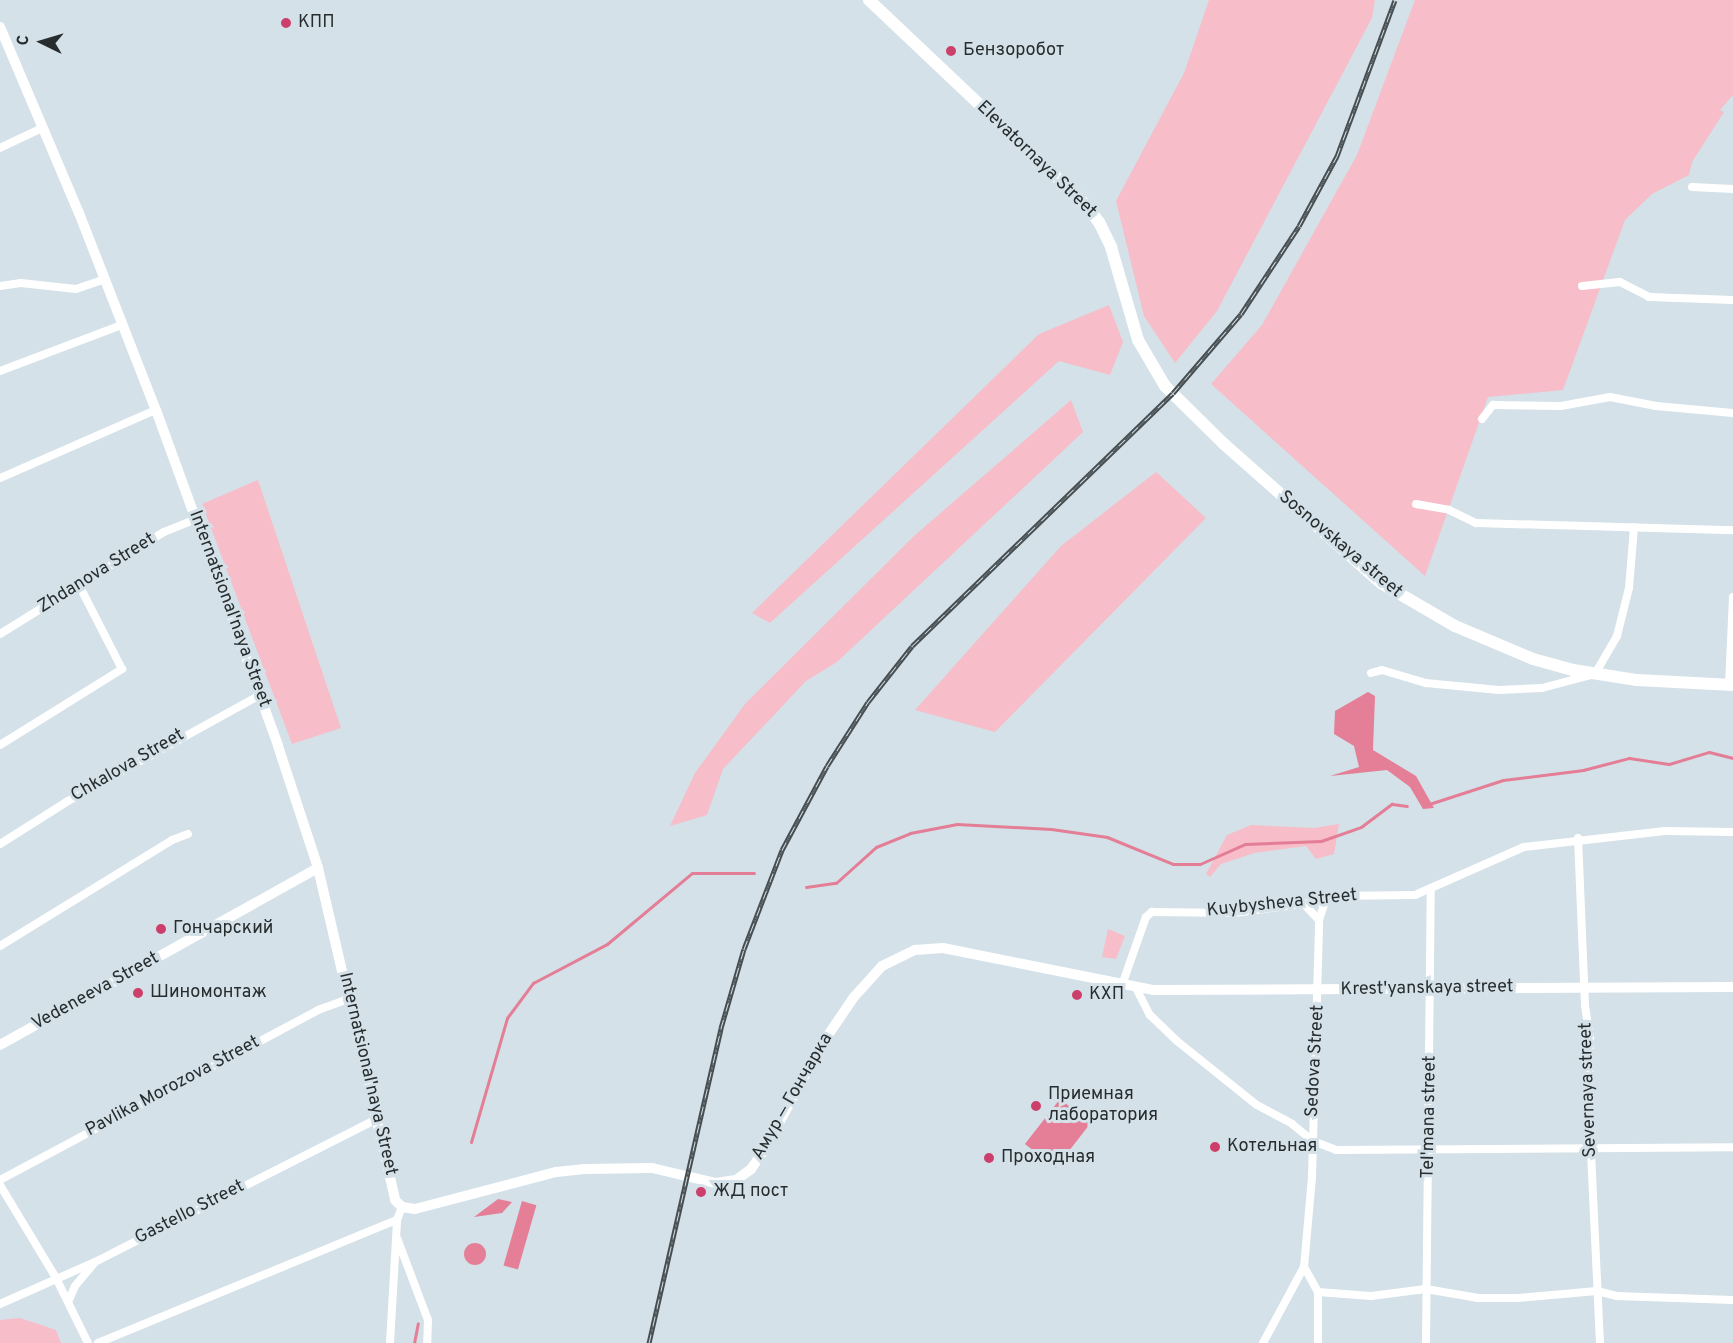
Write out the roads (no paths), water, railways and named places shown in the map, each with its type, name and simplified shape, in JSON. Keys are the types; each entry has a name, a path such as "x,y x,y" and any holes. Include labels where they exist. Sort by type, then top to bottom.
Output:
{"main road":[{"name":"Elevatornaya Street","path":"868,0 1086,205 1111,247 1138,340 1155,374 1175,396"},
{"name":"Sosnovskaya street","path":"1175,396 1329,540 1406,601 1501,647 1595,675 1731,685"}],"street":[{"name":"Internatsional'naya Street","path":"1,32 105,279 197,519 260,695 318,868 379,1118 395,1200 402,1207"},
{"path":"0,148 42,128"},
{"path":"1692,187 1733,189"},
{"path":"0,286 21,283 76,289 105,279"},
{"path":"1582,286 1620,282 1649,297 1733,300"},
{"path":"0,370 122,326"},
{"path":"1482,418 1493,405 1561,406 1610,397 1656,406 1733,413"},
{"path":"0,478 156,410"},
{"path":"1416,504 1441,508 1476,523 1733,530"},
{"name":"Zhdanova Street","path":"0,634 164,532 197,519"},
{"path":"1595,675 1617,636 1629,588 1634,527"},
{"path":"0,744 122,669 79,585"},
{"path":"1731,685 1733,597"},
{"name":"Sosnovskaya street","path":"1371,673 1382,670 1426,683 1500,690 1542,688 1595,675"},
{"name":"Chkalova Street","path":"0,844 68,801 260,695"},
{"name":"Kuybysheva Street","path":"1122,985 1146,917 1152,912 1234,913 1325,901 1332,896 1431,891 1524,847 1578,838 1665,831 1733,832"},
{"path":"0,946 172,840 188,834"},
{"name":"Severnaya street","path":"1578,838 1600,1343"},
{"path":"1565,840 1579,857"},
{"name":"Vedeneeva Street","path":"0,1045 318,868"},
{"name":"Tel'mana street","path":"1426,1343 1431,891"},
{"name":"Sedova Street","path":"1304,1267 1313,1141 1319,990 1319,920 1325,901"},
{"path":"1303,903 1319,920"},
{"name":"Амур — Гончарка","path":"402,1207 415,1209 556,1172 585,1168 652,1168 716,1183 736,1180 751,1169 763,1152 822,1044 854,997 882,966 915,950 943,948 1122,985"},
{"name":"Krest'yanskaya street","path":"1122,985 1136,988 1319,990 1733,987"},
{"path":"1136,988 1150,1015 1176,1041 1257,1105 1292,1124 1313,1141 1336,1150 1429,1152 1733,1147"},
{"name":"Pavlika Morozova Street","path":"0,1180 250,1045 318,1010 350,999"},
{"name":"Gastello Street","path":"0,1304 95,1262 379,1118"},
{"path":"0,1185 57,1278 88,1343"},
{"path":"390,1343 397,1220 402,1207"},
{"path":"98,1343 397,1220"},
{"path":"396,1235 428,1320 427,1343"},
{"path":"68,1302 75,1286 95,1262"},
{"path":"1304,1267 1317,1292 1318,1343"},
{"path":"1263,1343 1304,1267"},
{"path":"1317,1292 1371,1296 1425,1289 1498,1298 1577,1296 1597,1291 1617,1296 1733,1300"}],"waterway":[{"path":"1426,805 1503,780 1583,770 1629,758 1669,764 1709,752 1733,758"},
{"path":"806,887 836,883 876,847 910,833 957,824 1051,829 1107,837 1173,864 1200,864 1245,844 1321,841 1361,827 1392,804 1407,806"},
{"path":"471,1142 507,1018 533,983 607,944 692,873 754,873"},
{"path":"414,1343 418,1323"}],"railway":[{"path":"649,1343 721,1028 744,949 782,850 827,766 868,702 912,646 1173,393 1241,314 1299,226 1337,156 1395,0"}],"place":[{"name":"КПП","path":"286,23"},
{"name":"Бензоробот","path":"951,51"},
{"name":"Гончарский","path":"161,929"},
{"name":"Шиномонтаж","path":"138,993"},
{"name":"КХП","path":"1077,995"},
{"name":"Приемная лаборатория","path":"1036,1106"},
{"name":"Котельная","path":"1215,1147"},
{"name":"Проходная","path":"989,1158"},
{"name":"ЖД пост","path":"701,1192"}]}
